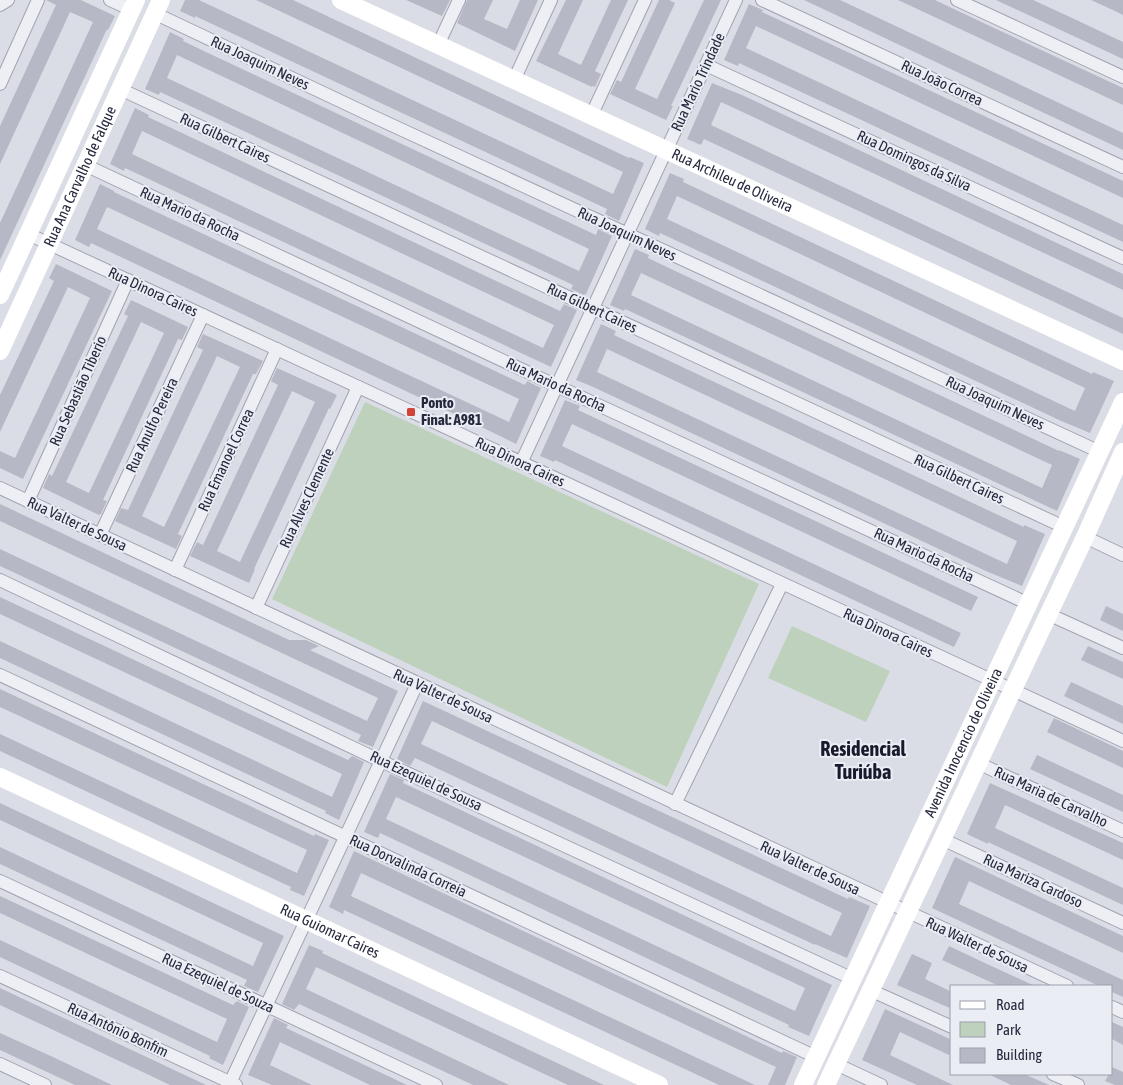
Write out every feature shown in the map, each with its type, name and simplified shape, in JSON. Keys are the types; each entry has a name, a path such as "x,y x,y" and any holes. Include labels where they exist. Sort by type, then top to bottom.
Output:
{"street":[{"path":"0,5 8,0"},
{"path":"0,84 38,0"},
{"path":"110,0 134,5"},
{"name":"Rua Archileu de Oliveira","path":"341,0 364,5 438,45 1123,361"},
{"path":"438,45 459,0"},
{"path":"514,80 551,0"},
{"path":"591,116 645,0"},
{"name":"Rua Mario Trindade","path":"522,463 736,0"},
{"name":"Rua João Correa","path":"762,0 1123,167"},
{"path":"957,0 1123,77"},
{"name":"Rua Ana Carvalho de Falque","path":"0,295 134,5"},
{"name":"Rua Ana Carvalho de Falque","path":"0,351 158,7"},
{"name":"Rua Joaquim Neves","path":"158,7 627,234 1100,452"},
{"name":"Rua Domingos da Silva","path":"706,65 1123,258"},
{"name":"Rua Gilbert Caires","path":"120,89 1064,527"},
{"name":"Rua Mario da Rocha","path":"85,164 557,386 1028,604"},
{"name":"Rua Dinora Caires","path":"28,234 1123,741"},
{"name":"Rua Sebastião Tiberio","path":"28,501 128,280"},
{"name":"Rua Anulfo Pereira","path":"100,535 203,315"},
{"name":"Rua Emanoel Correa","path":"175,570 277,349"},
{"name":"Rua Alves Clemente","path":"256,608 358,387"},
{"name":"Avenida Inocencio de Oliveira","path":"803,1085 1123,402"},
{"name":"Avenida Inocencio de Oliveira","path":"826,1085 1121,460"},
{"name":"Rua Valter de Sousa","path":"0,488 887,904"},
{"path":"1085,537 1123,555"},
{"name":"Rua Ezequiel de Sousa","path":"0,580 381,761 853,979"},
{"path":"675,804 782,584"},
{"path":"1048,614 1123,648"},
{"name":"Rua Dorvalinda Correia","path":"0,675 816,1057"},
{"path":"232,1084 266,1006 418,684"},
{"name":"Rua Maria de Carvalho","path":"978,763 1123,831"},
{"name":"Rua Guiomar Caires","path":"0,777 659,1085"},
{"name":"Rua Mariza Cardoso","path":"942,839 1123,923"},
{"name":"Rua Ezequiel de Souza","path":"0,881 436,1085"},
{"name":"Rua Walter de Sousa","path":"887,904 1065,985"},
{"name":"Rua Antônio Bonfim","path":"0,976 232,1084"},
{"path":"870,990 950,1026"},
{"path":"0,1064 45,1085"},
{"path":"836,1064 881,1085"},
{"path":"1055,1075 1078,1085"}],"green space":[{"path":"365,402 759,584 667,787 272,599"},
{"path":"792,626 890,671 866,722 768,678"}],"building":[{"path":"46,0 81,0 115,16 107,29 0,260 0,223 93,22 70,12 0,164 0,126 56,5"},
{"path":"185,0 199,0 613,194 623,172 256,0 293,0 629,158 644,163 619,221 605,214 607,209 195,16 195,18 180,11"},
{"path":"406,0 450,0 442,16"},
{"path":"467,0 493,0 484,19 507,29 520,0 538,0 515,51 457,23"},
{"path":"566,0 583,0 558,54 581,65 611,0 628,0 595,71 601,74 595,87 536,61"},
{"path":"659,0 669,0 675,3 635,89 657,99 704,0 721,0 666,120 610,94 617,80 621,82"},
{"path":"804,0 840,0 885,21 1123,133 1123,150"},
{"path":"898,0 935,0 1123,88 1123,105"},
{"path":"996,0 1033,0 1070,17 1123,42 1123,59"},
{"path":"1091,0 1123,0 1123,15 1115,11"},
{"path":"749,4 763,10 762,12 1123,181 1123,198 756,26 746,48 1123,225 1123,242 739,63 738,66 724,60"},
{"path":"170,32 184,39 183,41 206,52 596,235 598,229 612,236 584,295 571,289 573,285 160,92 159,95 145,89","holes":["177,55 589,249 579,271 167,78"]},
{"path":"712,83 742,95 1123,274 1123,290 721,102 711,125 1123,318 1123,334 704,139 701,145 687,139"},
{"path":"135,108 149,115 148,117 560,311 564,304 577,310 551,367 125,168 124,171 110,164","holes":["142,131 554,325 543,348 132,154"]},
{"path":"670,173 684,179 683,182 1092,374 1093,372 1114,381 1090,433 660,233 659,236 645,229","holes":["677,196 1085,388 1075,411 667,219"]},
{"path":"100,184 525,385 527,381 541,388 516,444 91,243 89,247 75,240","holes":["107,207 519,399 509,422 97,229"]},
{"path":"635,249 649,255 648,258 688,277 1059,451 1080,459 1057,511 625,309 624,311 610,305","holes":["641,273 1052,465 1042,488 631,295"]},
{"path":"56,264 112,291 23,479 0,468 0,451 15,458 90,298 68,287 0,432 0,395 54,281 49,278"},
{"path":"131,300 188,327 182,340 178,339 103,500 107,501 99,515 43,488 49,474 52,476 128,316 124,314","holes":["141,322 164,333 89,493 66,482"]},
{"path":"601,324 616,331 614,335 1024,527 1024,525 1045,534 1022,586 988,572 576,380","holes":["607,349 1017,541 1007,564 597,372"]},
{"path":"203,334 263,361 256,374 253,374 178,534 182,536 176,549 115,521 121,508 128,510 203,350 197,347","holes":["217,356 240,367 164,527 142,516"]},
{"path":"277,368 337,395 329,408 249,583 190,556 197,542 203,545 278,385 271,381","holes":["292,391 315,402 240,562 217,551"]},
{"path":"565,400 580,406 578,410 978,597 971,611 572,424 562,446 961,633 954,647 555,460 554,462 540,456"},
{"path":"0,504 289,640 306,640 319,646 310,650 398,691 373,747 358,741 361,735 0,566 0,549 367,721 378,698 0,521"},
{"path":"0,597 348,760 352,756 364,762 339,820 325,813 326,811 0,658 0,641 332,797 342,774 0,614"},
{"path":"1106,606 1123,614 1123,631 1100,620"},
{"path":"1088,646 1123,662 1123,679 1081,660"},
{"path":"1071,682 1123,706 1123,724 1064,696"},
{"path":"0,689 314,836 315,834 329,840 304,896 290,890 291,887 0,751 0,734 297,873 307,850 0,707"},
{"path":"423,701 848,899 849,897 870,906 847,958 815,945 415,758 410,766 397,759","holes":["432,721 842,913 831,936 421,744"]},
{"path":"1054,718 1123,751 1123,768 1047,732"},
{"path":"1037,755 1123,795 1123,812 1030,769"},
{"path":"390,774 404,780 403,783 832,985 809,1036 380,833 378,838 364,832","holes":["396,797 805,988 795,1011 386,819"]},
{"path":"990,783 1123,843 1123,860 1005,805 995,828 1123,888 1123,905 967,834"},
{"path":"0,803 284,936 258,992 244,986 247,980 0,864 0,847 253,966 263,943 0,820"},
{"path":"354,851 782,1053 783,1051 797,1057 785,1085 768,1085 776,1067 361,873 351,896 755,1085 719,1085 344,910 343,914 329,907"},
{"path":"955,857 1123,936 1123,953 969,881 959,904 1123,980 1123,997 1113,992 1113,985 1097,985 932,908"},
{"path":"0,896 233,1005 237,1001 249,1007 223,1065 209,1058 210,1056 0,957 0,940 217,1042 227,1019 0,913"},
{"path":"309,945 323,951 322,953 604,1085 568,1085 316,967 306,989 509,1085 473,1085 299,1004 294,1010 282,1004"},
{"path":"949,946 1033,985 997,985 942,960"},
{"path":"912,954 932,963 925,979 950,991 950,1008 897,985"},
{"path":"0,988 206,1085 170,1085 0,1005"},
{"path":"885,1009 950,1039 949,1055 900,1032 890,1055 953,1085 917,1085 862,1060"},
{"path":"274,1018 288,1025 286,1028 407,1085 370,1085 280,1042 270,1065 312,1085 272,1085 248,1075"},
{"path":"1113,1022 1123,1027 1123,1045 1113,1040"},
{"path":"0,1033 112,1085 75,1085 47,1072 0,1050"},
{"path":"1113,1067 1123,1072 1123,1085 1115,1085 1105,1081 1108,1075 1113,1075"},
{"path":"990,1075 1026,1075 1049,1085 1011,1085"}],"place":[{"name":"Ponto Final: A981","path":"411,412"}],"district":[{"name":"Residencial Turiúba","path":"863,760"}]}
